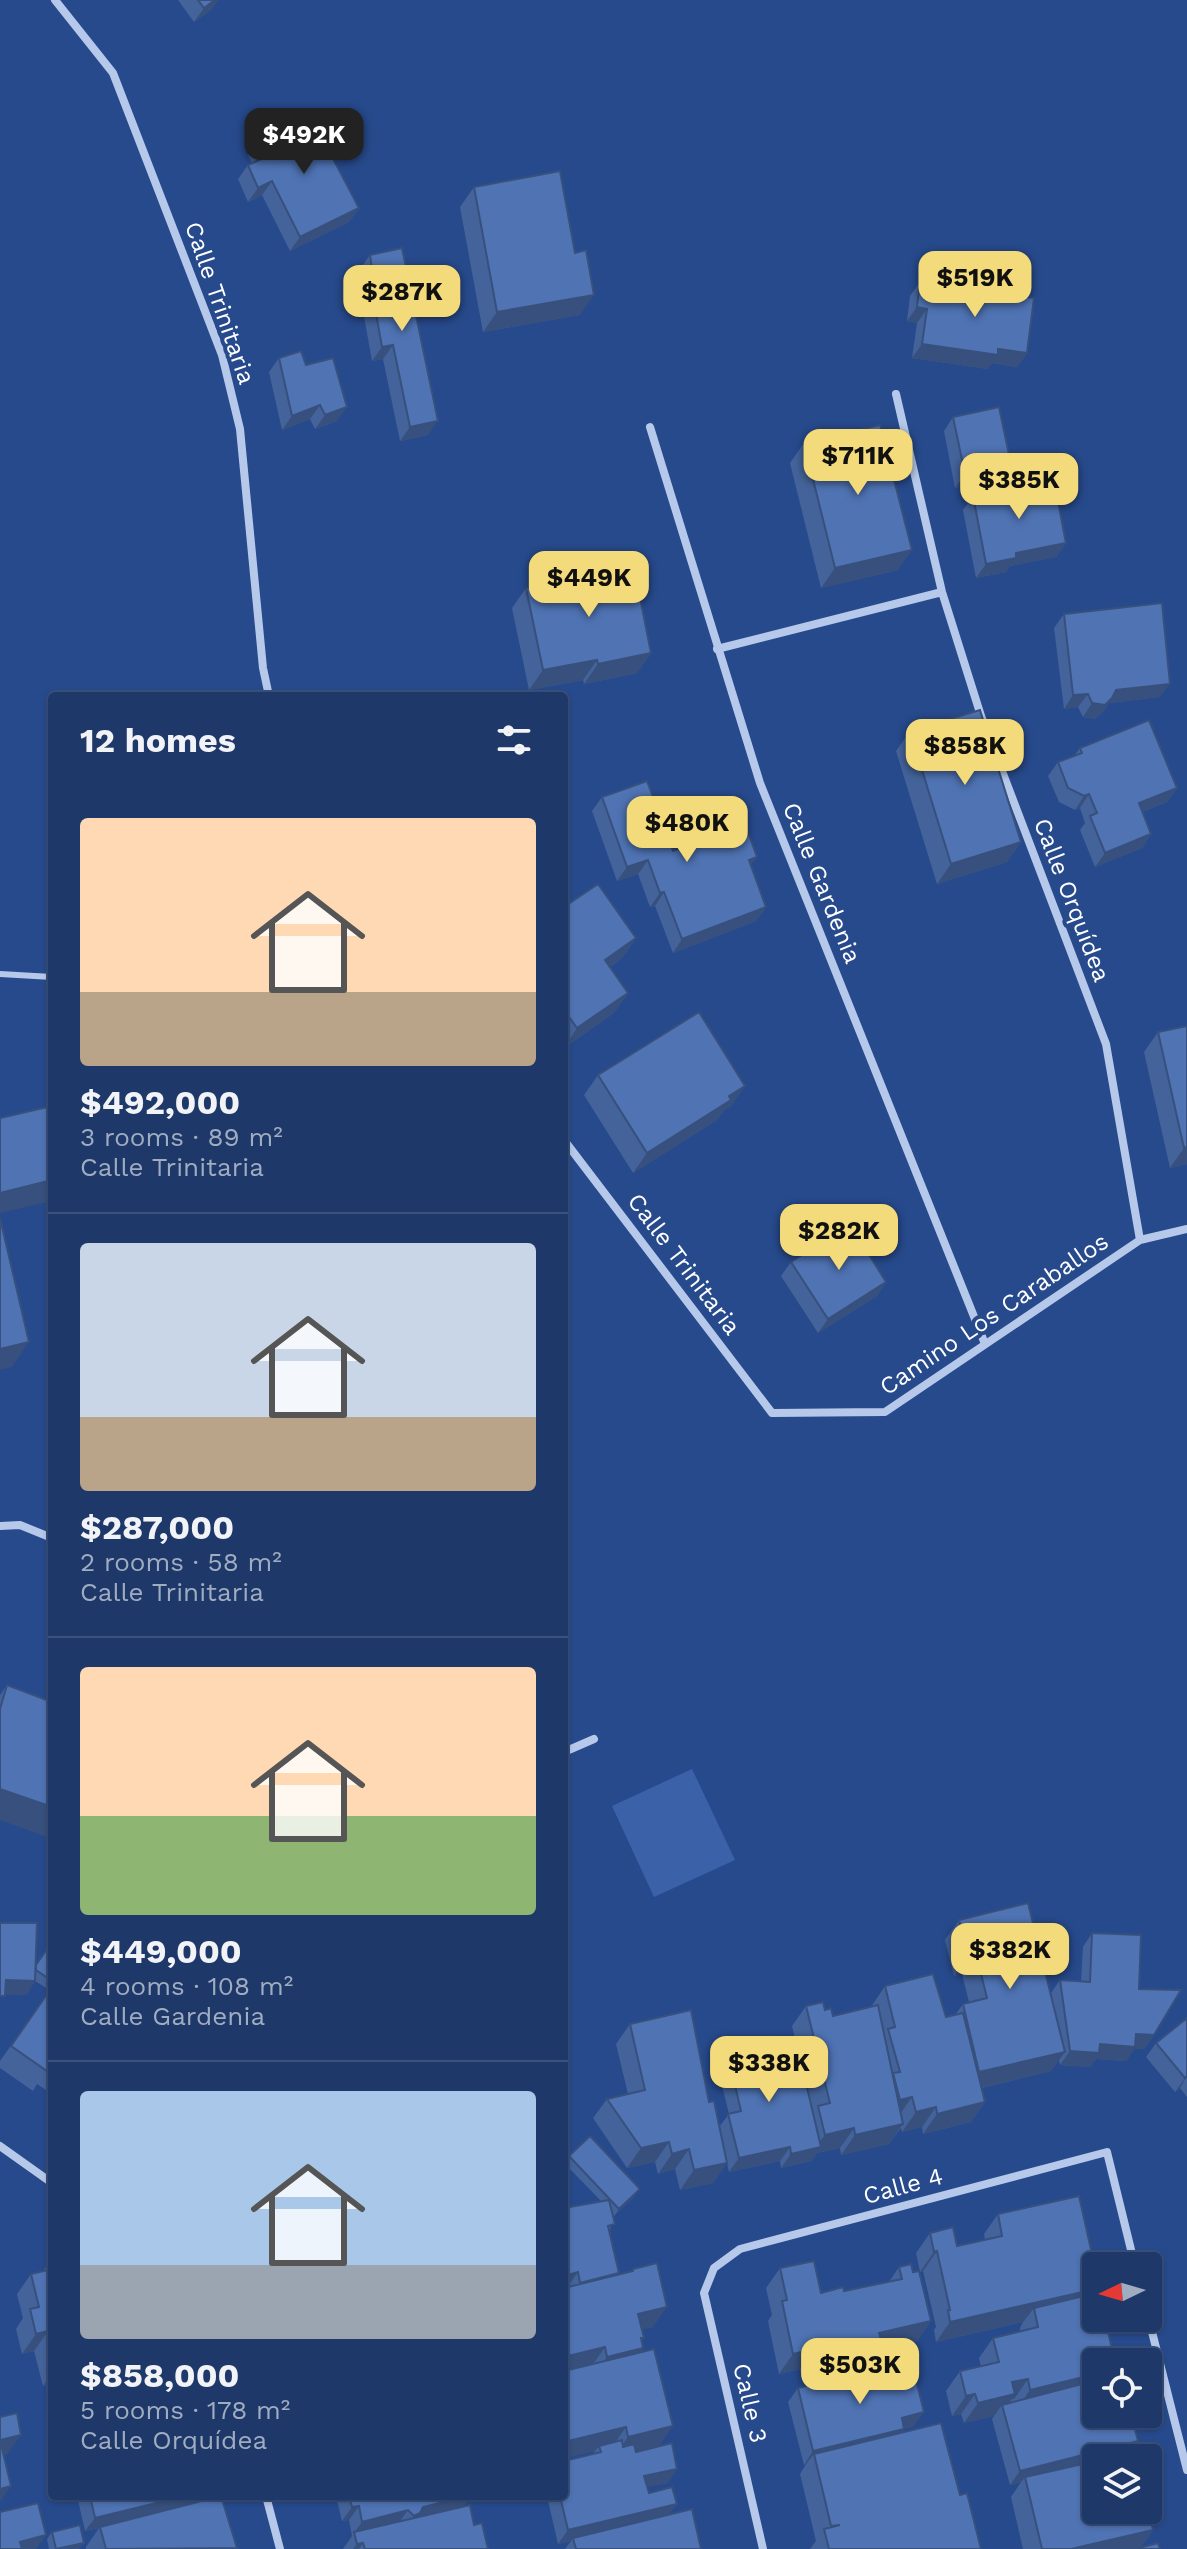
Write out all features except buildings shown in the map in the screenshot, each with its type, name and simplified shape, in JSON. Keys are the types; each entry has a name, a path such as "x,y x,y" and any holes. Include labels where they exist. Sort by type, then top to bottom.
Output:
{"street":[{"name":"Calle Trinitaria","path":"55,0 113,73 222,355 240,429 263,668 268,692"},
{"name":"Calle Orquídea","path":"896,394 942,592 981,716 1106,1044 1140,1240"},
{"name":"Calle Gardenia","path":"650,427 760,783 985,1344"},
{"path":"717,649 942,592"},
{"name":"Calle Trinitaria","path":"568,1145 772,1413"},
{"name":"Camino Los Caraballos","path":"772,1413 885,1412 1140,1240 1187,1229"},
{"path":"0,1526 20,1525 48,1536"},
{"path":"568,1750 594,1739"},
{"path":"0,2146 48,2180"},
{"name":"Calle 4","path":"714,2268 740,2249 1107,2152 1132,2252"},
{"name":"Calle 3","path":"714,2268 704,2293 763,2549"},
{"path":"1152,2332 1187,2470"},
{"path":"267,2500 280,2549"}],"lane":[{"path":"0,974 48,977"}],"shaded area":[{"path":"692,1769 735,1860 654,1897 612,1806"}]}
